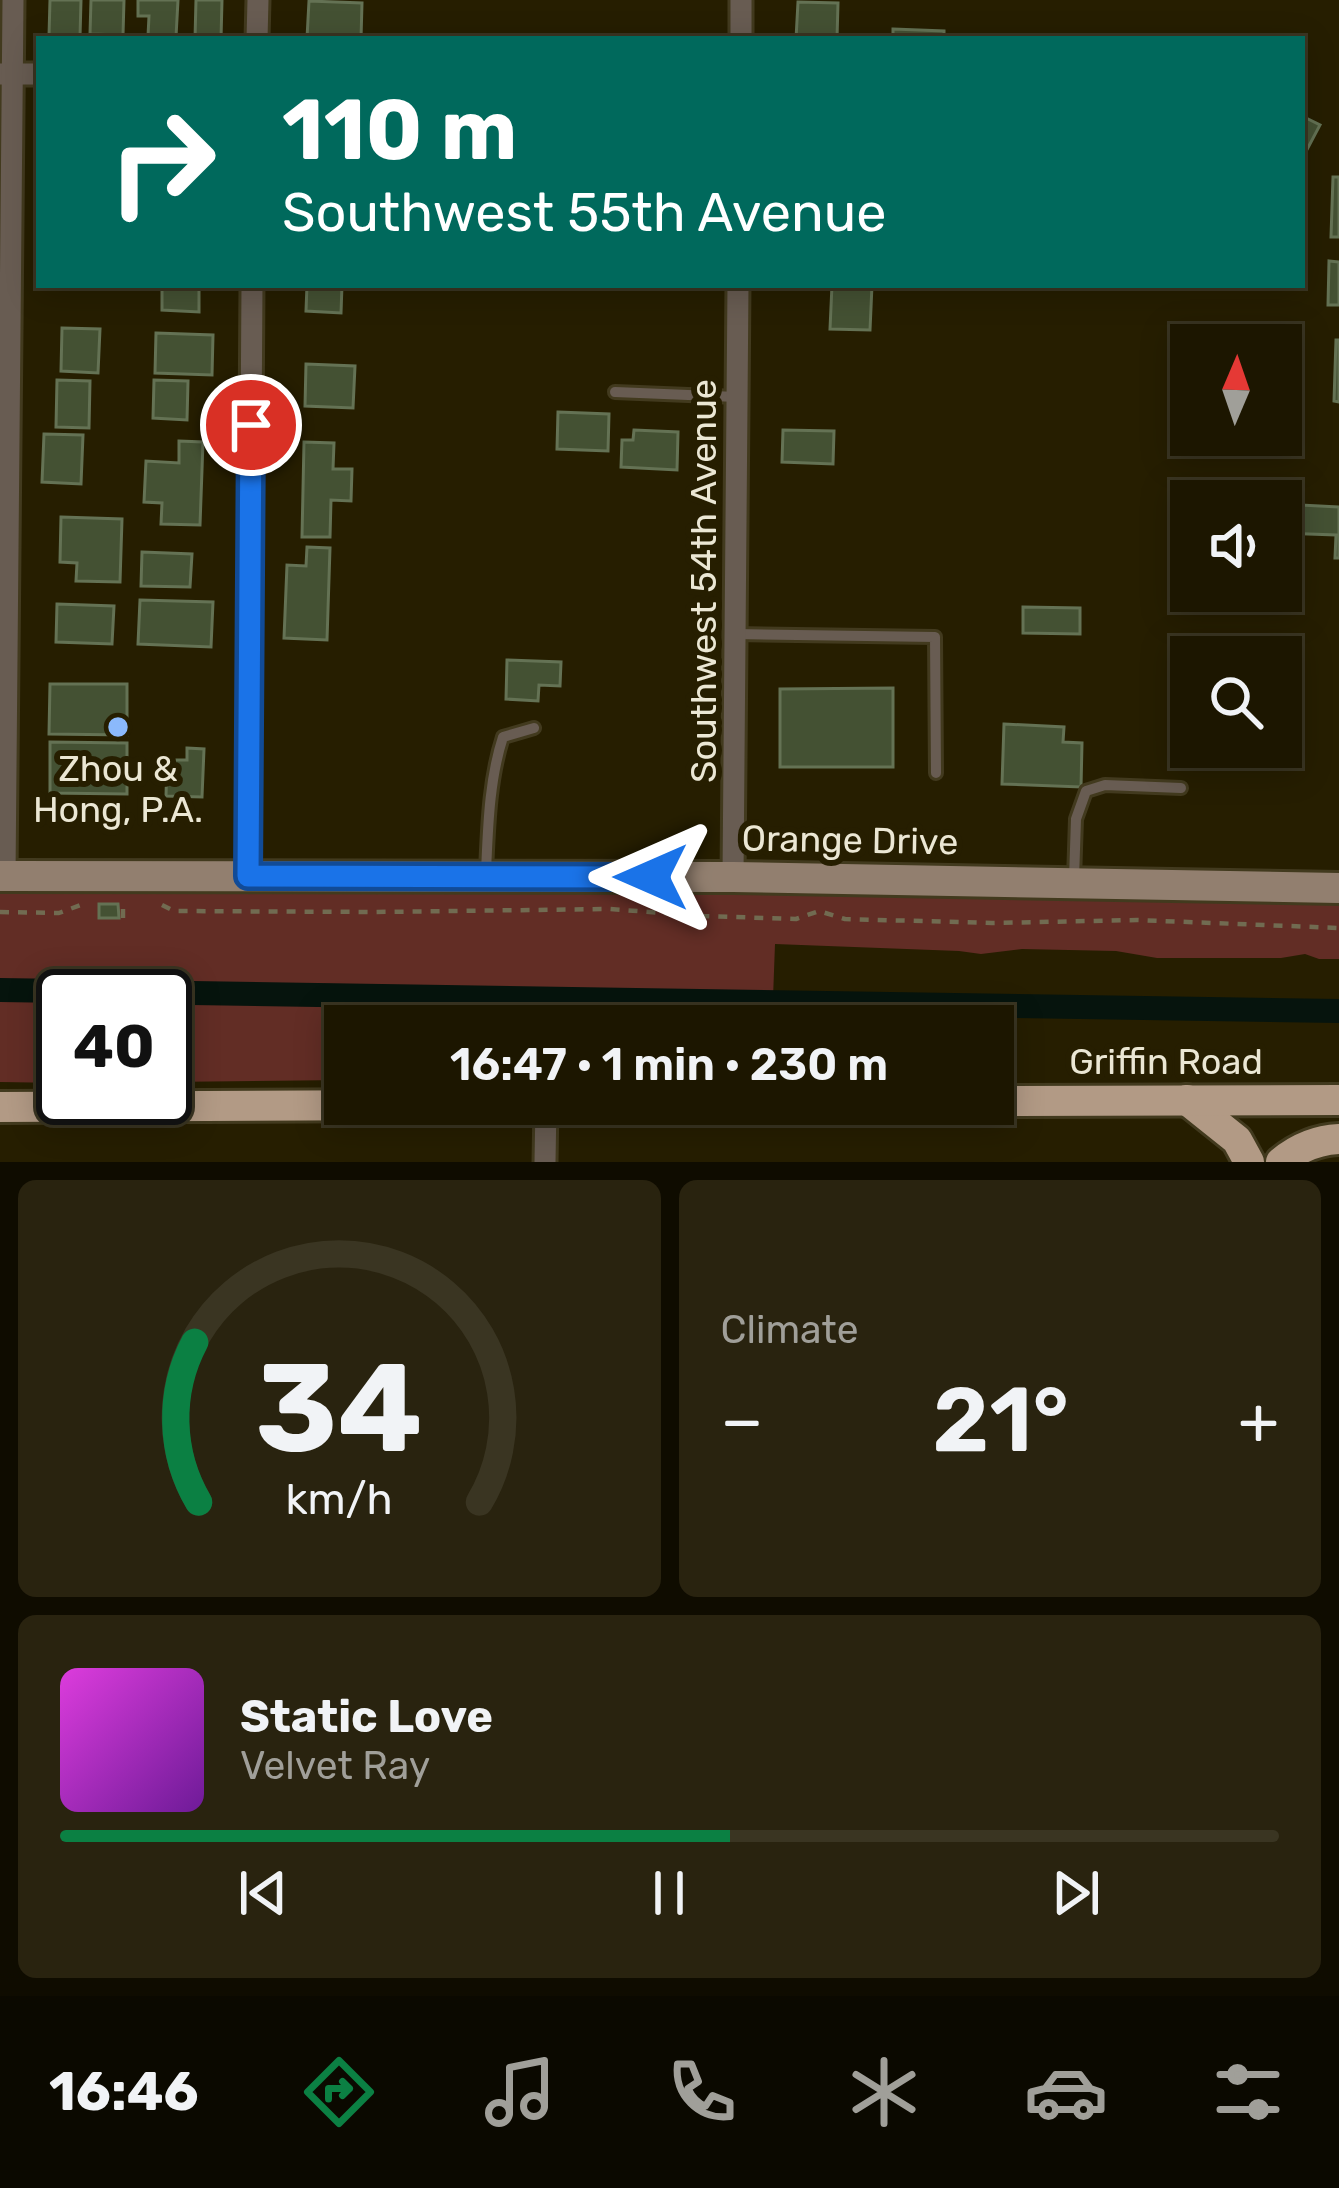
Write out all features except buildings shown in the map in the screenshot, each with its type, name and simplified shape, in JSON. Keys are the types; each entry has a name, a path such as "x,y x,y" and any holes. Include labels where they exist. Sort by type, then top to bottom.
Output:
{"main road":[{"path":"1187,1100 1224,1127 1250,1162"},
{"name":"Griffin Road","path":"1014,1101 1339,1100"},
{"path":"0,1107 324,1105"},
{"path":"1281,1162 1297,1149 1339,1138"}],"street":[{"path":"3,876 6,74 13,0"},
{"path":"256,36 258,0"},
{"path":"741,0 741,36"},
{"path":"248,876 252,288"},
{"name":"Southwest 54th Avenue","path":"734,877 738,288"},
{"name":"Orange Drive","path":"3,876 734,877 1339,889"},
{"path":"544,1162 545,1125"}],"lane":[{"path":"615,392 737,398"},
{"path":"735,634 935,638 936,772"},
{"path":"486,876 488,824 503,737 534,728"},
{"path":"1074,883 1076,819 1086,791 1105,785 1181,788"}],"path":[{"path":"0,912 59,913 97,899"},
{"path":"110,900 137,900"},
{"path":"123,900 123,918"},
{"path":"152,900 174,911 609,909 796,919 819,910 845,919 1137,920 1339,928"}],"shaded area":[{"path":"0,888 610,888 1339,903 1339,959 1305,954 1157,958 1116,951 1022,949 981,954 775,944 773,1005 324,1005 324,1080 192,1082 192,969 36,969 36,1083 0,1082"}],"waterway":[{"path":"0,990 1339,1011"}],"place":[{"name":"Zhou & Hong, P.A.","path":"118,727"}],"route":[{"path":"251,425 248,876 651,877"}]}
